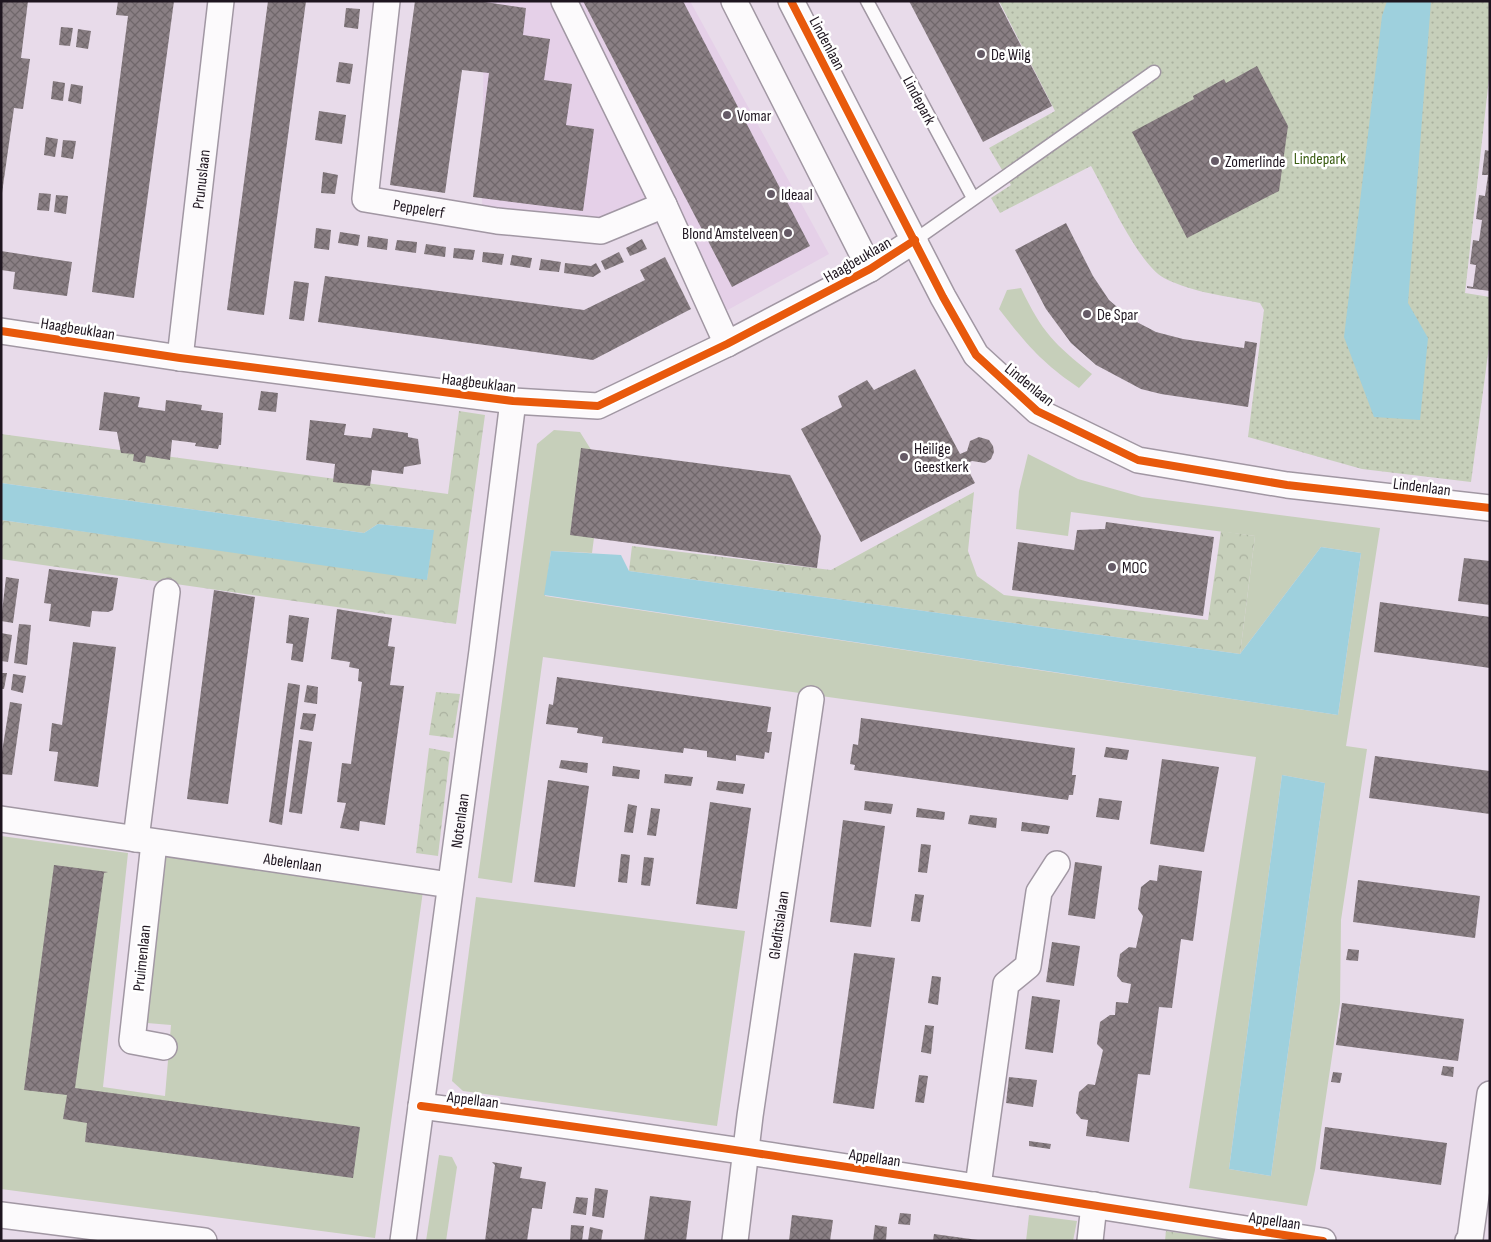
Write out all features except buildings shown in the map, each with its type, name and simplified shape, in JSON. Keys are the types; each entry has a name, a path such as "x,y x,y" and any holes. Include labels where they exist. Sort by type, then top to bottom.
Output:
{"street":[{"name":"Prunuslaan","path":"180,358 222,1"},
{"name":"Peppelerf","path":"387,1 366,199 497,221 601,231 664,205"},
{"path":"564,1 664,205 727,344"},
{"path":"734,1 870,269"},
{"name":"Lindenlaan","path":"790,1 943,297 976,355 1037,411 1138,460 1287,485 1490,508"},
{"name":"Haagbeuklaan","path":"1,330 180,358 513,401 598,406 727,344 870,269 915,240"},
{"name":"Notenlaan","path":"403,1241 513,401"},
{"path":"145,841 167,592"},
{"name":"Gleditsialaan","path":"735,1241 746,1151 811,699"},
{"name":"Abelenlaan","path":"1,819 450,885"},
{"name":"Pruimenlaan","path":"145,841 132,1041 164,1047"},
{"path":"978,1186 1006,984 1028,966 1039,892 1057,864"},
{"path":"1468,1241 1470,1239 1490,1094"},
{"name":"Appellaan","path":"421,1106 746,1151 1323,1241"},
{"path":"1090,1241 1094,1205"},
{"path":"1,1215 99,1234 204,1241"}],"lane":[{"name":"Lindepark","path":"867,1 972,198"},
{"path":"915,240 972,198 1154,72"}],"shaded area":[{"path":"484,1 690,1 829,254 724,312 682,227 482,213"}],"green space":[{"name":"Lindepark","path":"999,1 1490,1 1490,69 1465,293 1490,297 1490,339 1471,482 1362,469 1248,437 1264,310 1260,303 1211,294 1187,287 1164,278 1154,271 1134,244 1091,166 1000,213 991,198 1011,185 989,148 1055,111"},
{"path":"1021,288 1036,316 1050,336 1092,374 1079,388 1035,352 999,309 1007,290"},
{"path":"459,411 485,415 456,624 1,559 1,520 427,579 433,530 378,524 364,533 1,483 1,434 448,494"},
{"path":"554,430 580,432 603,469 592,553 551,551 545,596 1338,715 1361,553 1321,547 1240,654 1255,536 1071,512 1068,536 1016,529 1019,491 1028,454 1078,479 1142,497 1380,528 1346,746 1367,749 1341,920 1340,1003 1315,1170 1307,1206 1189,1188 1256,757 543,657 512,883 478,878 537,444","holes":["1282,775 1325,783 1271,1176 1229,1169"]},
{"path":"974,492 968,551 977,576 1004,595 1208,620 1221,531 1255,536 1240,654 629,571 632,546 831,570"},
{"path":"436,692 460,694 453,738 429,735"},
{"path":"429,748 450,752 438,856 416,853"},
{"path":"1,836 128,853 103,1087 165,1096 171,1025 147,1023 166,857 423,891 375,1238 1,1189"},
{"path":"476,897 745,931 717,1126 463,1091 452,1081"},
{"path":"439,1155 452,1157 457,1167 446,1241 426,1241"},
{"path":"1029,1215 1077,1221 1073,1241 1026,1241"},
{"path":"1166,1231 1236,1241 1165,1241"}],"water":[{"path":"1387,1 1431,1 1408,303 1428,338 1420,420 1374,417 1344,337 1382,16"},
{"path":"1,483 364,533 378,524 434,530 427,580 1,520"},
{"path":"1321,547 1361,553 1338,715 544,595 551,551 621,555 629,571 1240,654"},
{"path":"1282,775 1325,783 1271,1176 1229,1169"}],"cycle path":[{"path":"791,1 943,297 976,355 1037,411 1138,460 1287,485 1490,508"},
{"path":"1,331 180,358 513,401 598,406 727,344 870,269 915,240"},
{"path":"421,1106 760,1154 1323,1241"}],"place":[{"name":"De Wilg","path":"981,54"},
{"name":"Vomar","path":"727,115"},
{"name":"Zomerlinde","path":"1215,161"},
{"name":"Ideaal","path":"771,194"},
{"name":"Blond Amstelveen","path":"788,233"},
{"name":"De Spar","path":"1087,314"},
{"name":"Heilige Geestkerk","path":"904,457"},
{"name":"MOC","path":"1112,567"}]}
